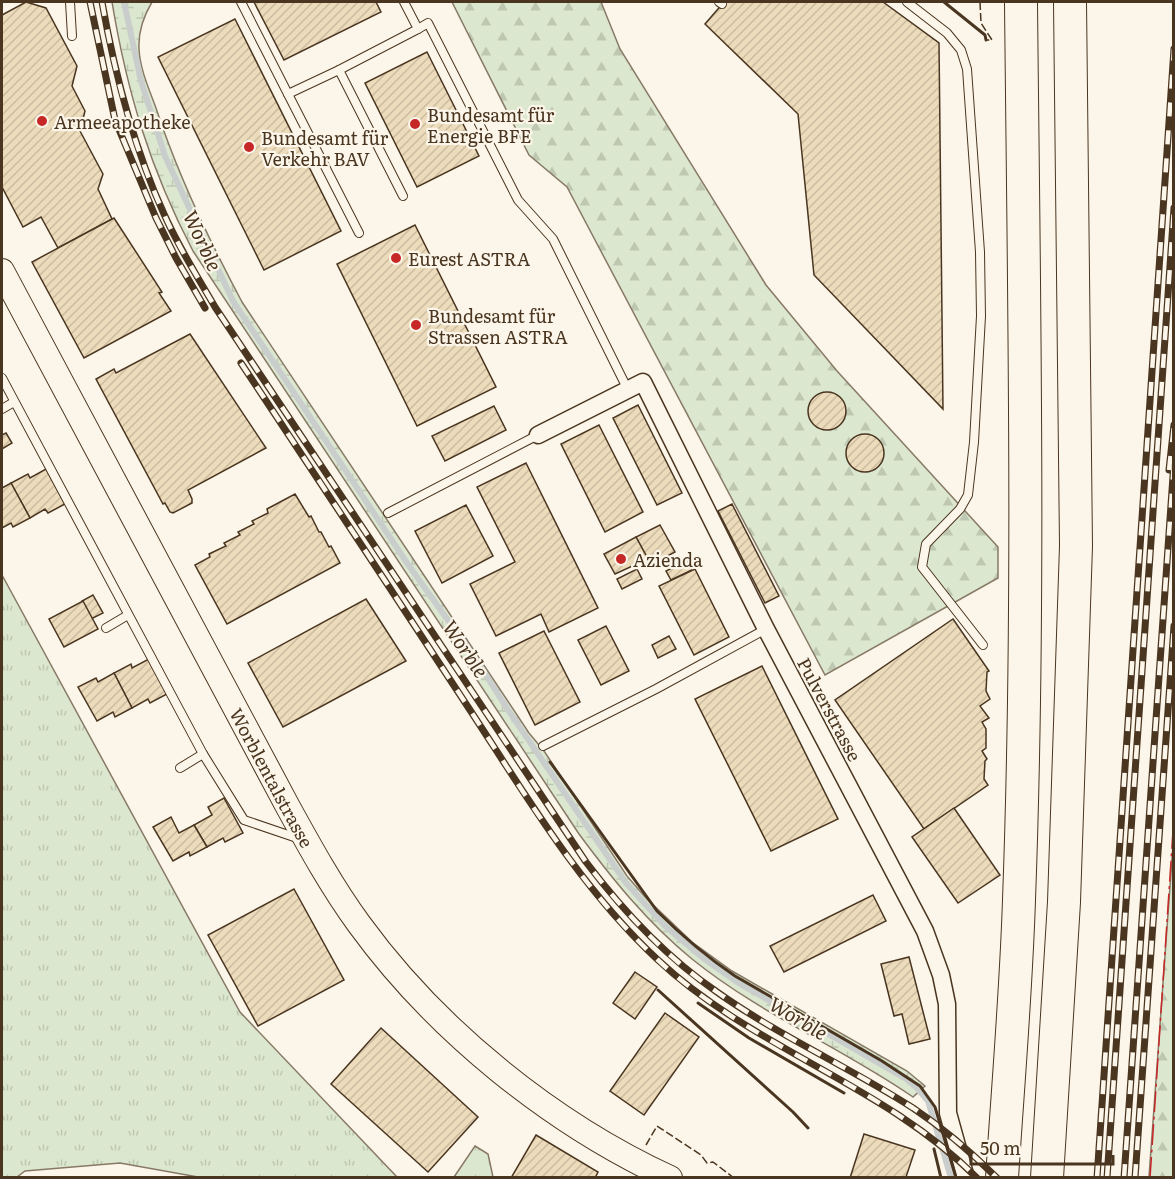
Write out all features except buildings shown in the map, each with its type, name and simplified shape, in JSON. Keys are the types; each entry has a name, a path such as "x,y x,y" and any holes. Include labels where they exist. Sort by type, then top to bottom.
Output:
{"highway":[{"path":"1002,1178 1019,902 1022,786 1026,445 1021,2"},
{"path":"1047,1178 1064,902 1076,546 1070,2"}],"main road":[{"name":"Worblentalstrasse","path":"2,272 307,842 337,893 370,938 413,990 492,1064 561,1114 617,1150 670,1178"}],"street":[{"name":"Pulverstrasse","path":"628,390 643,382 766,629 925,931 941,975 946,1004 948,1113 966,1178"},
{"path":"538,435 628,390"}],"lane":[{"path":"70,2 72,36"},
{"path":"241,2 359,233"},
{"path":"404,2 418,29"},
{"path":"907,2 947,33 961,50 967,69 980,252 980,327 974,442 968,495 960,509 926,544 922,567 983,645"},
{"path":"288,94 428,23 518,200 553,239 628,390"},
{"path":"339,70 403,196"},
{"path":"2,378 203,754 244,820 307,842"},
{"path":"2,409 14,402"},
{"path":"388,513 538,435"},
{"path":"105,628 128,615"},
{"path":"543,746 656,689 766,629"},
{"path":"180,768 203,754"}],"green space":[{"path":"112,2 152,2 139,36 143,73 185,185 242,302 627,876 645,897 692,942 732,971 907,1071 925,1086 913,1097 858,1062 745,997 692,959 632,900 579,834 193,251 164,190 142,130 125,67"},
{"path":"452,2 601,2 620,49 766,285 837,371 998,547 998,578 825,675 567,187 529,155"},
{"path":"2,575 240,1012 397,1177 198,1177 120,1163 25,1171 17,1177 2,1177"},
{"path":"1173,845 1173,1177 1149,1177"},
{"path":"475,1146 488,1154 493,1177 454,1177"}],"waterway":[{"name":"Worble","path":"124,2 141,81 165,156 233,301 407,563 475,658 626,883 665,926 703,958 740,984 906,1079 917,1088 928,1101 951,1178"}],"railway":[{"path":"90,2 115,120 156,218 205,308"},
{"path":"102,2 119,83 134,136 175,238 215,307 586,862 646,932 698,978 765,1023 913,1108 956,1141 997,1178"},
{"path":"1097,1178 1174,49"},
{"path":"1107,1178 1174,208"},
{"path":"241,363 534,809 580,873 630,932 658,960 695,991 776,1044 902,1117 941,1146 977,1178"},
{"path":"1169,470 1174,425"},
{"path":"1124,1178 1174,462"},
{"path":"1135,1178 1174,626"}],"fence":[{"path":"980,2 981,23 992,40 986,40"},
{"path":"646,1145 657,1126 701,1155 707,1163 713,1162 734,1178"}],"wall":[{"path":"944,2 985,35 986,40"},
{"path":"550,762 657,911 685,937 735,976 882,1061 920,1086 935,1107 956,1178"},
{"path":"658,990 808,1128"},
{"path":"698,1003 749,1038 844,1093"},
{"path":"934,1149 941,1178"}],"power":[{"path":"1150,1178 1174,816"}],"place":[{"name":"Armeeapotheke","path":"42,121"},
{"name":"Bundesamt für Energie BFE","path":"415,124"},
{"name":"Bundesamt für Verkehr BAV","path":"249,147"},
{"name":"Eurest ASTRA","path":"396,258"},
{"name":"Bundesamt für Strassen ASTRA","path":"416,325"},
{"name":"Azienda","path":"621,559"}]}
